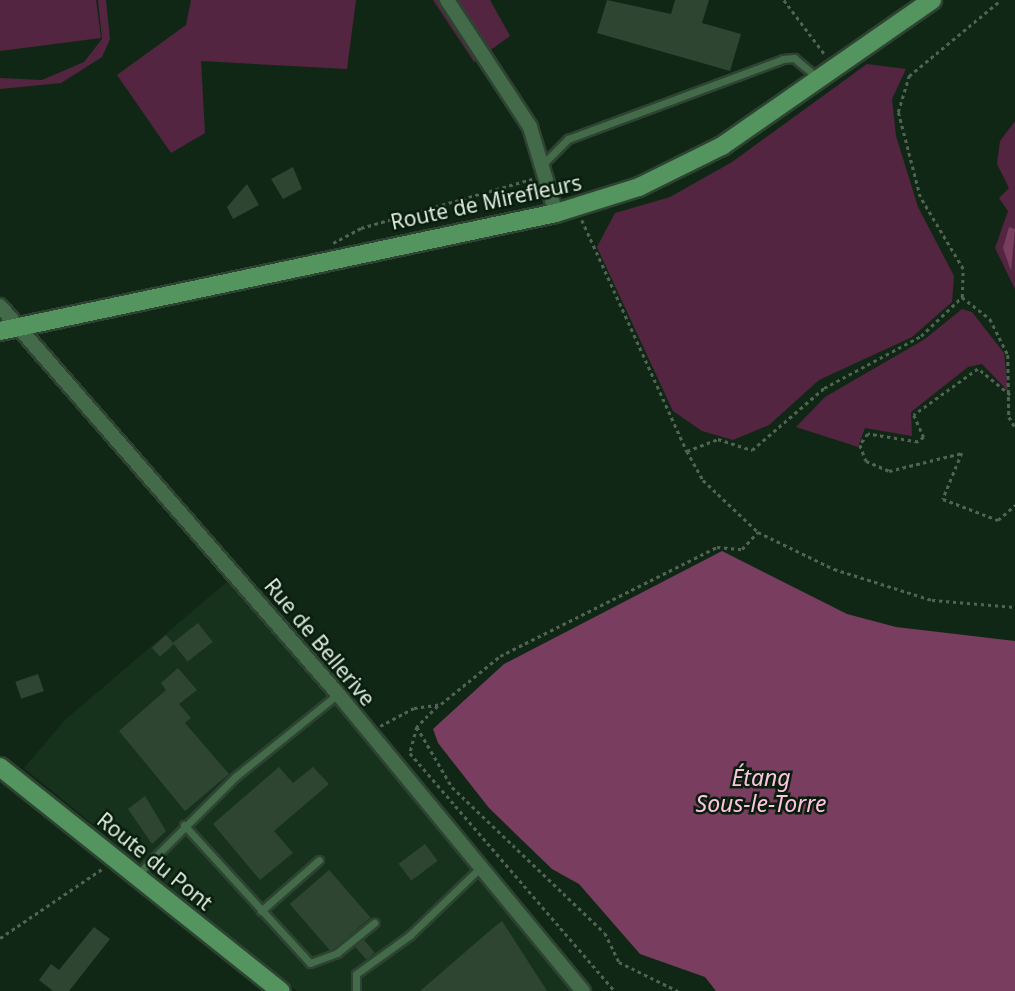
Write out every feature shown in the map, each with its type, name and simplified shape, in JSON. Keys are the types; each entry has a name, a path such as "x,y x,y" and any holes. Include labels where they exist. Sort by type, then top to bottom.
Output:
{"street":[{"path":"447,0 530,127 556,213"},
{"name":"Route de Mirefleurs","path":"0,331 556,213 578,206 691,165 932,0"},
{"name":"Rue de Bellerive","path":"0,306 20,325 338,694 583,991"},
{"name":"Route du Pont","path":"0,767 281,991"}],"lane":[{"path":"542,165 568,139 783,59 794,58 819,78"},
{"path":"137,876 184,825 338,694"},
{"path":"184,825 261,911 316,964 374,923"},
{"path":"261,911 319,860"},
{"path":"356,991 356,974 410,934 481,867"}],"path":[{"path":"784,0 835,67"},
{"path":"1000,0 909,76 898,112 920,197 962,269 962,297 1000,335 1008,355 1015,427"},
{"path":"326,247 362,228 531,181 542,165"},
{"path":"578,206 595,258 703,480 758,532 834,569 932,600 1015,607"},
{"path":"687,451 718,439 752,450 824,388 921,336 962,297"},
{"path":"1010,395 978,369 914,415 924,437 918,442 869,434 860,446 866,461 889,471 962,453 943,499 998,520 1015,505"},
{"path":"608,991 614,989 410,753 417,727 500,656 717,547 742,550 758,532"},
{"path":"368,732 414,708 441,704"},
{"path":"417,727 452,788 605,933 619,962 678,991"},
{"path":"0,939 117,859"}],"shaded area":[{"path":"0,0 96,0 101,38 0,51"},
{"path":"98,0 106,0 110,39 102,57 61,83 0,89 0,78 42,80 84,62 102,39"},
{"path":"191,0 356,0 347,69 201,61 205,133 171,153 117,75 186,25"},
{"path":"433,0 490,0 510,36 474,62"},
{"path":"867,64 906,69 892,99 896,136 918,207 954,276 952,302 912,337 819,380 769,425 733,440 702,431 673,411 597,247 615,213 670,197 732,162"},
{"path":"1015,121 1015,289 995,248 1008,211 999,198 1009,188 997,164 1000,141"},
{"path":"962,309 972,312 1004,353 1008,391 982,364 968,367 911,412 912,436 865,428 858,447 796,427 825,397 925,339"},
{"path":"228,581 577,991 297,991 24,768 66,719"}],"water":[{"path":"1009,227 1015,229 1011,271 1003,248"},
{"name":"Étang Sous-le-Torre","path":"722,551 847,614 896,627 1015,641 1015,991 716,991 705,977 640,954 579,884 552,869 489,808 438,743 433,729 504,664"}],"building":[{"path":"607,0 671,14 675,0 709,0 702,23 741,34 730,71 597,33"},
{"path":"293,167 302,189 283,199 271,179"},
{"path":"247,184 259,205 233,219 227,207"},
{"path":"198,623 213,642 188,662 173,643"},
{"path":"166,635 174,644 160,657 152,648"},
{"path":"178,668 197,690 179,704 191,718 185,723 229,774 185,811 119,731 166,690 161,683"},
{"path":"38,674 44,691 21,699 15,682"},
{"path":"279,767 293,783 313,767 329,784 274,831 293,853 260,880 213,824"},
{"path":"145,796 166,831 152,844 128,809"},
{"path":"425,844 438,861 411,881 399,864"},
{"path":"329,870 370,918 331,952 290,904"},
{"path":"502,921 547,991 420,991 493,928"},
{"path":"94,927 110,939 69,991 53,991 39,980 51,964 59,970"},
{"path":"363,939 375,953 367,960 355,946"}]}
